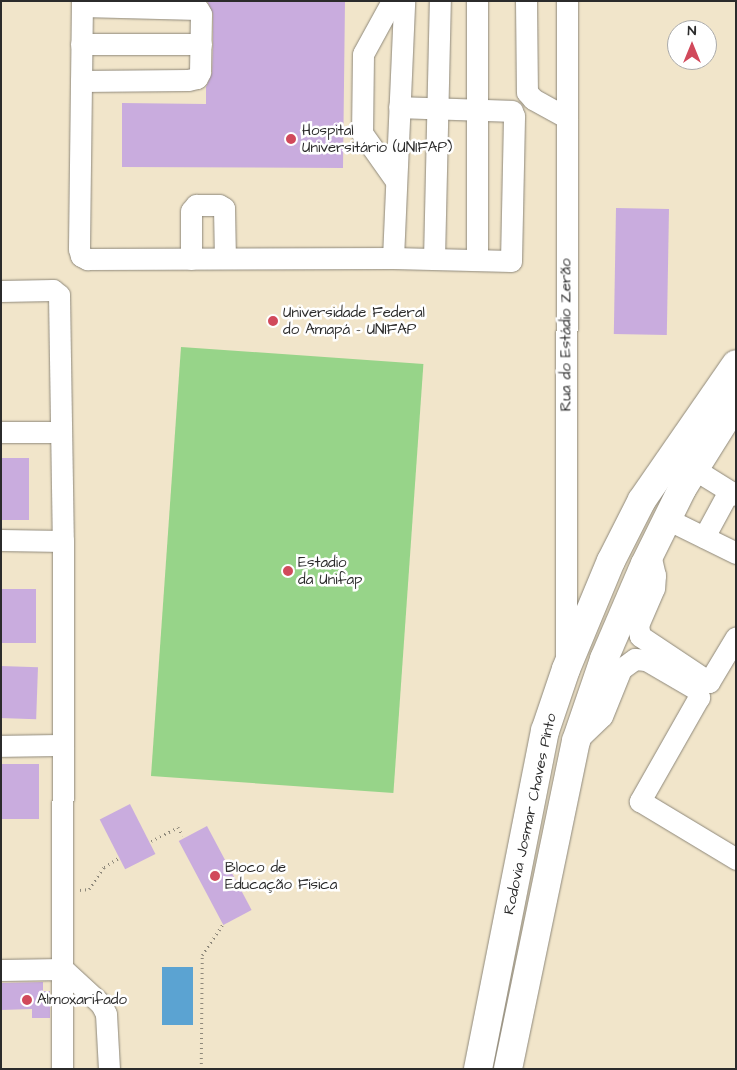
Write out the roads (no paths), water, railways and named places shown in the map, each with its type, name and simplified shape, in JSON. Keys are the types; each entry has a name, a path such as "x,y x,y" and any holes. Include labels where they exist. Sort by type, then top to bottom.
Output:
{"main road":[{"name":"Rodovia Josmar Chaves Pinto","path":"478,1069 545,731 566,669 611,560 642,500 736,364"},
{"name":"Rodovia Josmar Chaves Pinto","path":"511,1068 576,741 604,659 650,554 694,469 736,403"}],"street":[{"path":"392,1 363,54 362,133 396,181"},
{"path":"393,258 404,1"},
{"path":"434,259 440,1"},
{"path":"477,1 477,260"},
{"path":"526,1 527,92 533,99 567,118"},
{"name":"Rua do Estádio Zerão","path":"566,669 567,1"},
{"path":"81,81 188,80 197,78 200,72 201,14 198,9 82,4 81,44 79,249 81,256 87,259 393,258 511,261 514,116 512,111 399,107"},
{"path":"81,44 201,44"},
{"path":"192,259 191,211 196,205 219,205 224,208 226,258"},
{"path":"1,292 53,290 60,295 63,541 62,1069"},
{"path":"1,432 61,432"},
{"path":"694,469 732,493 704,537"},
{"path":"667,519 736,553"},
{"path":"1,540 63,541"},
{"path":"650,554 655,575 654,588 638,625 640,636 709,682 736,637"},
{"path":"576,741 602,716 622,669 635,659 646,660 696,689 699,698 640,801 736,859"},
{"path":"1,746 62,745"},
{"path":"1,970 62,969 101,1004 106,1014 109,1069"}],"water":[{"path":"162,967 193,967 193,1025 162,1025"}],"place":[{"name":"Hospital Universitário (UNIFAP)","path":"291,139"},
{"name":"Universidade Federal do Amapá - UNIFAP","path":"273,321"},
{"name":"Estadio da Unifap","path":"288,571"},
{"name":"Bloco de Educação Física","path":"215,876"},
{"name":"Almoxarifado","path":"27,1000"}]}
